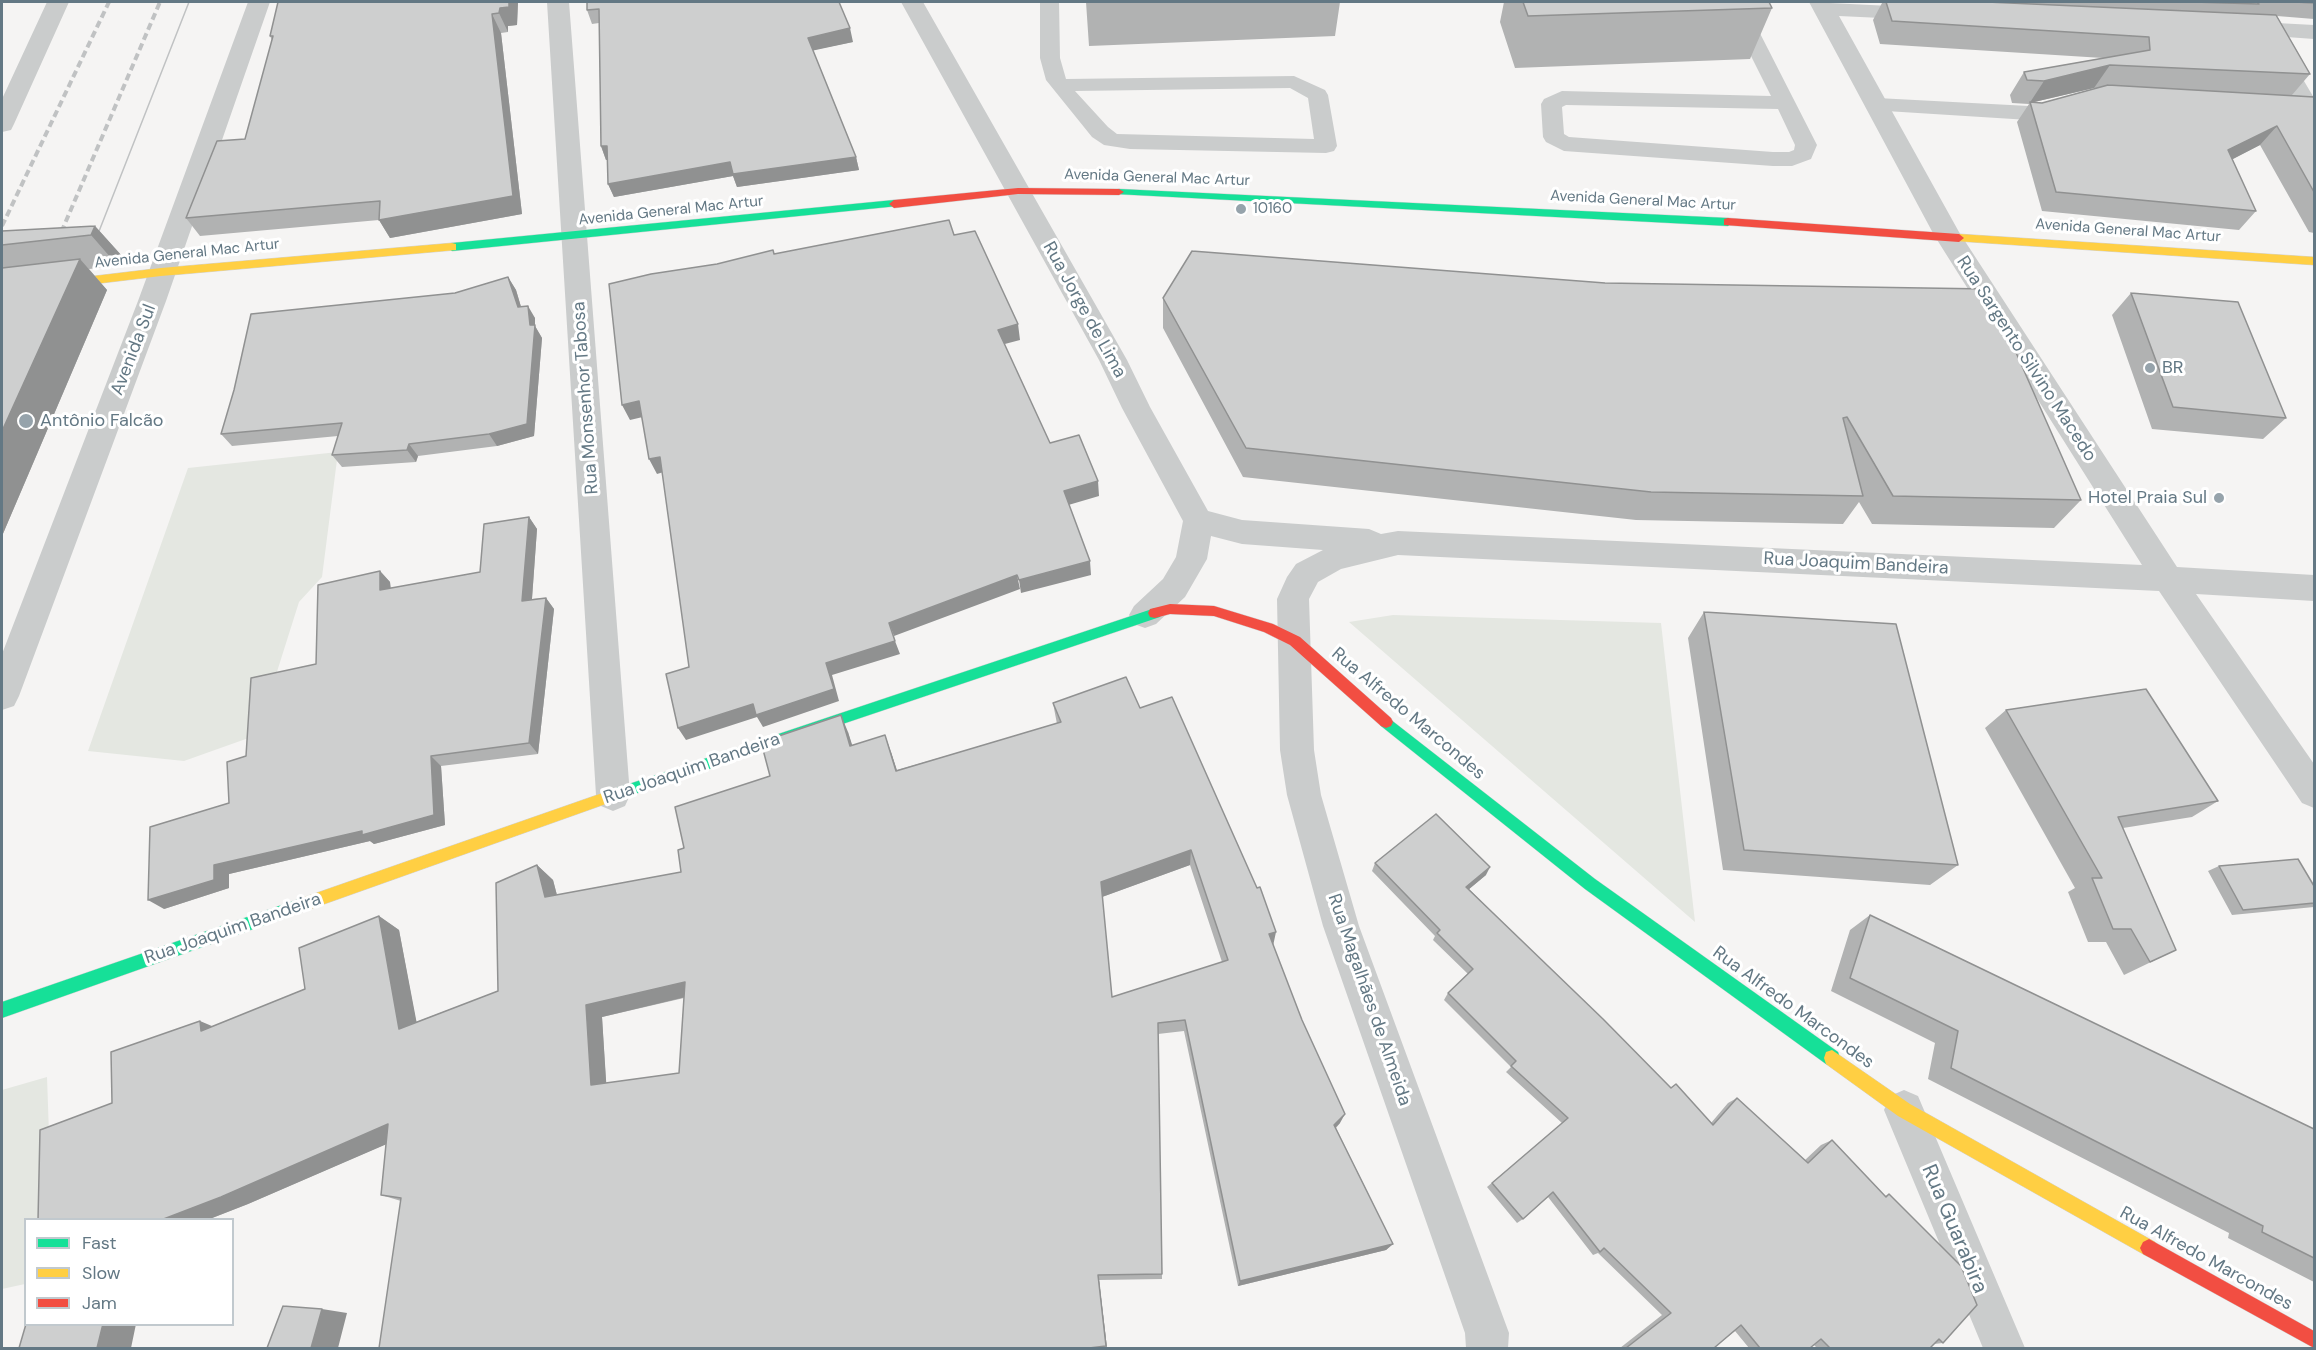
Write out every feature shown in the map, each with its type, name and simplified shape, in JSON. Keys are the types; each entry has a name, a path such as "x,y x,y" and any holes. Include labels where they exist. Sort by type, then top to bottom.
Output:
{"main road":[{"name":"Avenida General Mac Artur","path":"2,291 161,272 575,237 1018,191 1229,196 1947,235 2314,261"},
{"name":"Rua Joaquim Bandeira","path":"2,1010 613,795 1145,615 1170,609 1214,611 1268,628 1295,641"},
{"name":"Rua Alfredo Marcondes","path":"1295,641 1364,705 1590,884 1904,1110 2314,1340"}],"street":[{"path":"2,124 58,2"},
{"name":"Avenida Sul","path":"2,696 152,301 259,2"},
{"name":"Rua Monsenhor Tabosa","path":"558,2 613,795"},
{"name":"Rua Jorge de Lima","path":"912,2 1113,360 1136,408 1198,521"},
{"path":"1822,5 1951,14"},
{"name":"Rua Sargento Silvino Macedo","path":"1822,5 1947,235 2168,579 2314,792"},
{"path":"2219,27 2314,32"},
{"path":"1145,615 1174,588 1191,559 1198,521"},
{"name":"Rua Joaquim Bandeira","path":"1198,521 1262,534 1398,543 2168,579 2314,588"},
{"name":"Rua Joaquim Bandeira","path":"1295,641 1293,599 1307,573 1331,560 1363,550 1398,543"},
{"name":"Rua Magalhães de Almeida","path":"1295,641 1297,750 1304,795 1316,844 1341,926 1487,1333 1487,1348"},
{"name":"Rua Guarabira","path":"1904,1110 2004,1348"}],"lane":[{"path":"1049,2 1050,58 1059,85 1100,132 1112,140 1326,146 1318,95 1294,82 1059,85"},
{"path":"1734,2 1785,103 1806,145 1803,154 1792,159 1564,144 1554,138 1551,104 1562,98 1785,103"},
{"path":"2266,106 2300,109 2308,105 2287,68"},
{"path":"1877,105 2029,113 2060,107 2076,100"}],"shaded area":[{"path":"338,452 322,577 299,602 257,735 184,761 88,751 188,468"},
{"path":"1393,615 1661,623 1695,922 1349,622"},
{"path":"47,1077 52,1218 24,1218 24,1284 2,1289 2,1090"}],"building":[{"path":"278,2 509,2 509,7 500,8 499,13 492,14 513,196 379,220 380,201 186,218 217,141 245,139 273,36 270,36"},
{"path":"587,2 839,2 850,28 808,38 856,157 733,174 730,162 608,184 607,146 601,146 599,9 587,10"},
{"path":"1523,2 1769,2 1772,8 1528,16"},
{"path":"1886,2 1987,2 2276,15 2310,74 2110,65 2044,81 2027,80 2024,72 2150,50 2149,37 1892,21"},
{"path":"2193,2 2257,2 2259,4"},
{"path":"2108,85 2314,97 2314,192 2277,126 2228,150 2256,211 2056,192 2030,102 2042,103"},
{"path":"949,220 954,235 975,231 1018,324 998,330 1050,443 1079,435 1098,481 1064,491 1090,561 1019,580 1017,575 889,623 895,641 826,663 834,689 756,715 753,704 678,728 666,674 689,667 660,457 649,459 639,401 622,405 609,284 651,274 717,264 773,250 774,254"},
{"path":"95,226 91,235 2,245 2,231"},
{"path":"1192,251 1605,283 1988,289 2081,500 1893,496 1847,417 1843,418 1863,496 1651,492 1246,448 1163,298"},
{"path":"80,259 2,431 2,268"},
{"path":"508,277 518,307 528,306 530,325 535,325 527,424 489,434 409,444 407,450 332,455 342,423 221,434 234,390 251,314 455,293"},
{"path":"2131,293 2238,302 2286,418 2173,407"},
{"path":"529,517 522,601 546,598 529,743 431,756 434,815 362,835 362,831 214,865 214,880 148,900 150,827 229,803 227,762 246,756 251,678 316,664 318,585 380,571 380,590 480,572 484,524"},
{"path":"1704,612 1896,624 1958,865 1744,850"},
{"path":"1126,677 1140,708 1172,697 1257,888 1260,887 1276,932 1269,934 1302,1020 1345,1114 1334,1125 1393,1244 1240,1281 1185,1020 1158,1023 1162,1274 1098,1275 1106,1346 1089,1348 379,1348 401,1198 381,1195 388,1124 221,1197 166,1218 38,1218 40,1130 112,1103 111,1052 200,1021 201,1031 305,989 299,948 379,916 399,1029 498,991 496,883 537,865 545,897 681,872 678,850 684,848 675,807 770,776 761,742 841,715 850,746 885,735 896,771 1061,722 1053,703","holes":["1191,850 1228,960 1112,997 1101,882","685,982 679,1073 591,1085 586,1005"]},
{"path":"2146,689 2218,801 2118,817 2176,950 2150,962 2131,929 2113,929 2092,878 2102,878 2006,710"},
{"path":"1436,814 1490,867 1466,887 1671,1088 1676,1084 1713,1125 1737,1098 1808,1163 1832,1140 1886,1197 1889,1194 1961,1266 1977,1305 1943,1343 1939,1339 1930,1348 1830,1348 1821,1339 1810,1348 1760,1348 1741,1325 1714,1348 1626,1348 1671,1313 1604,1248 1600,1252 1553,1192 1523,1219 1492,1183 1568,1118 1511,1066 1516,1061 1448,993 1473,969 1437,933 1440,930 1375,863"},
{"path":"2298,859 2314,886 2314,903 2243,910 2219,866"},
{"path":"1870,915 2314,1129 2314,1258 2262,1232 2263,1226 1951,1068 1958,1031 1850,978"},
{"path":"283,1306 322,1309 311,1348 267,1348"},
{"path":"25,1326 102,1326 97,1348 19,1348"}],"tram line":[{"path":"94,244 189,2"}],"railway":[{"path":"2,226 109,2"},
{"path":"57,242 160,2"}],"traffic: fast":[{"path":"1119,192 1728,222"},
{"path":"452,247 894,204"},
{"path":"614,795 1155,613"},
{"path":"1386,722 1590,884 1832,1058"},
{"path":"2,1010 302,905"}],"traffic: slow":[{"path":"1959,238 2314,261"},
{"path":"2,291 161,272 452,247"},
{"path":"302,905 614,795"},
{"path":"1832,1058 1904,1110 2149,1248"}],"traffic: jam":[{"path":"894,204 1018,191 1119,192"},
{"path":"1728,222 1959,238"},
{"path":"1155,613 1170,609 1214,611 1268,628 1295,641 1386,722"},
{"path":"2149,1248 2314,1340"}],"place":[{"name":"10160","path":"1241,209"},
{"name":"BR","path":"2150,368"},
{"name":"Antônio Falcão","path":"26,421"},
{"name":"Hotel Praia Sul","path":"2219,498"}]}
